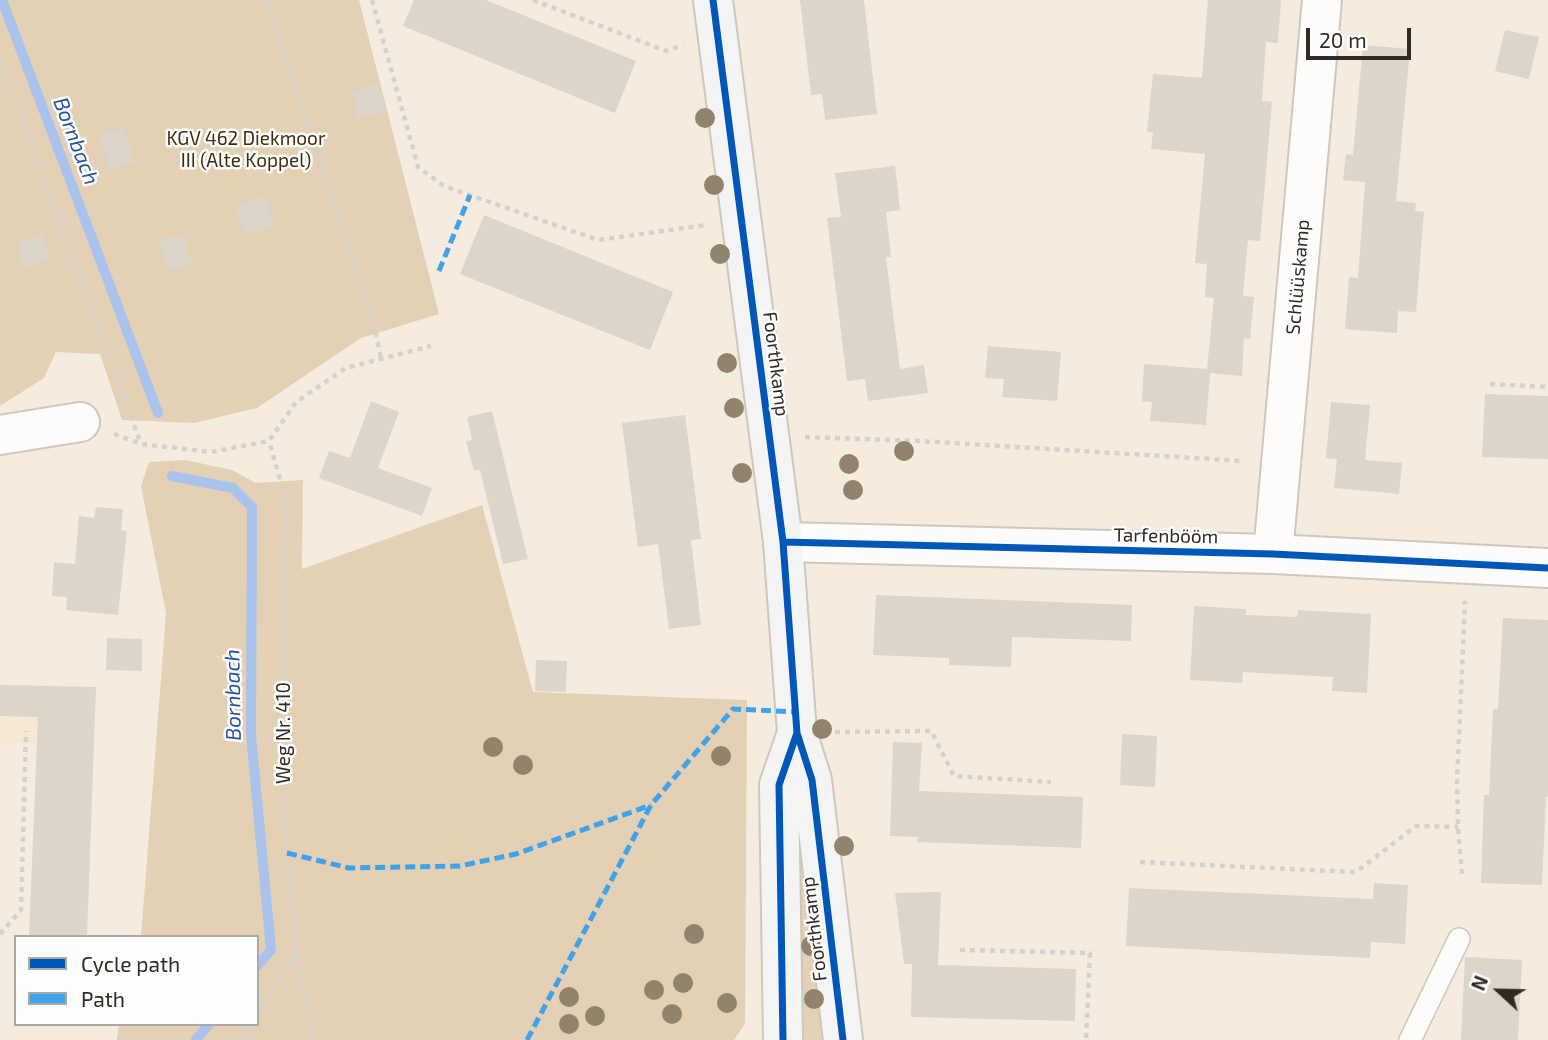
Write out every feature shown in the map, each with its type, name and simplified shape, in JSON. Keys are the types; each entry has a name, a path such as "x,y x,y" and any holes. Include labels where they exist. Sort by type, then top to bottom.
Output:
{"street":[{"name":"Schlüüskamp","path":"1273,554 1322,0"},
{"name":"Foorthkamp","path":"715,17 783,542 797,733 812,780 843,1040"},
{"path":"0,435 80,422"},
{"name":"Tarfenbööm","path":"783,542 1273,554 1548,568"},
{"name":"Foorthkamp","path":"783,1040 779,785 797,733"}],"lane":[{"path":"1410,1040 1459,939"}],"path":[{"path":"266,0 372,315 381,358"},
{"path":"372,0 418,167 444,186 598,240 741,220"},
{"path":"533,0 666,51 715,17"},
{"path":"0,60 141,444"},
{"path":"80,422 141,444 211,452 269,441 296,402 346,368 431,346"},
{"path":"1490,384 1548,387"},
{"path":"769,435 919,441 1281,464"},
{"path":"1462,874 1457,782 1466,565"},
{"path":"0,934 21,910 26,731"},
{"path":"797,733 931,731 954,776 1051,782"},
{"path":"1140,862 1354,872 1416,825 1458,827"},
{"path":"960,950 1090,953 1086,1040"},
{"path":"259,1014 296,952"}],"shaded area":[{"path":"0,713 95,716 95,744 0,743"}],"green space":[{"name":"KGV 462 Diekmoor III (Alte Koppel)","path":"0,0 359,0 439,314 361,338 257,408 194,423 122,420 100,354 56,352 44,378 0,406"},
{"path":"185,460 232,470 256,483 303,480 302,569 482,505 533,692 747,700 745,1024 734,1040 117,1040 119,1026 259,1026 259,935 141,935 166,613 141,486 149,462"},
{"path":"802,870 809,870 831,1040 802,1040 799,1003 798,874"}],"building":[{"path":"414,0 486,0 636,61 615,113 403,26"},
{"path":"800,0 864,0 877,114 825,120 822,94 811,95"},
{"path":"1208,0 1281,0 1278,43 1266,42 1262,101 1272,102 1260,241 1248,240 1243,296 1254,297 1250,339 1244,338 1242,376 1210,373 1206,425 1150,421 1152,402 1142,401 1144,364 1207,369 1214,298 1205,297 1207,264 1195,263 1205,154 1151,149 1153,132 1147,132 1153,74 1202,78"},
{"path":"1505,30 1539,37 1529,79 1495,71"},
{"path":"1363,45 1410,49 1396,201 1416,203 1415,211 1424,212 1416,312 1398,311 1397,333 1345,329 1349,277 1358,278 1365,182 1343,180 1346,154 1353,155"},
{"path":"378,84 386,112 359,120 352,91"},
{"path":"124,127 134,162 109,169 99,135"},
{"path":"895,166 900,210 886,212 891,257 886,257 900,369 924,365 928,393 868,401 865,379 847,381 827,218 841,217 835,173"},
{"path":"264,196 275,225 246,236 235,207"},
{"path":"484,215 673,292 650,350 460,274"},
{"path":"183,234 193,263 168,271 158,242"},
{"path":"44,235 49,261 23,267 17,241"},
{"path":"988,346 1061,352 1057,401 1002,397 1004,379 985,378"},
{"path":"1485,394 1548,396 1548,459 1482,457"},
{"path":"371,401 399,412 378,468 432,488 422,516 319,478 329,451 350,458"},
{"path":"1331,402 1370,405 1365,460 1402,463 1399,494 1334,488 1337,459 1326,458"},
{"path":"492,411 528,559 503,564 480,470 474,471 466,441 472,440 467,417"},
{"path":"685,415 701,539 691,540 701,625 669,629 658,544 638,547 622,423"},
{"path":"96,507 123,509 121,530 127,531 118,615 66,610 67,597 52,596 54,562 75,564 79,516 94,518"},
{"path":"876,595 1132,605 1131,641 1012,637 1011,667 949,665 949,658 873,655"},
{"path":"1194,606 1246,609 1246,615 1297,617 1298,610 1371,614 1367,693 1332,691 1333,677 1243,672 1242,683 1190,680"},
{"path":"1503,618 1548,620 1548,797 1542,885 1481,883 1484,795 1489,795 1493,709 1498,709"},
{"path":"107,638 142,639 142,671 106,670"},
{"path":"536,660 567,661 566,692 535,691"},
{"path":"0,685 96,687 87,935 29,935 38,717 0,716"},
{"path":"1122,734 1157,736 1155,787 1120,785"},
{"path":"893,742 922,743 919,791 1083,797 1081,848 917,842 918,837 890,836"},
{"path":"1374,883 1408,885 1405,944 1371,942 1370,958 1126,946 1129,888 1373,899"},
{"path":"941,892 938,965 1076,969 1075,1021 911,1017 912,964 904,964 895,893"},
{"path":"1465,957 1522,960 1518,1040 1461,1040"}],"waterway":[{"name":"Bornbach","path":"2,0 158,413"},
{"name":"Bornbach","path":"172,476 233,488 252,507 251,735 271,950 259,964"},
{"name":"Bornbach","path":"196,1040 207,1026"}],"marked path":[{"path":"439,271 470,195"},
{"path":"527,1040 651,805 733,709 796,712"},
{"path":"287,853 349,868 460,866 516,854 651,805"}],"cycle path":[{"path":"713,0 783,542 797,733 812,780 843,1040"},
{"path":"783,542 1273,554 1548,568"},
{"path":"783,1040 779,785 797,733"}]}
